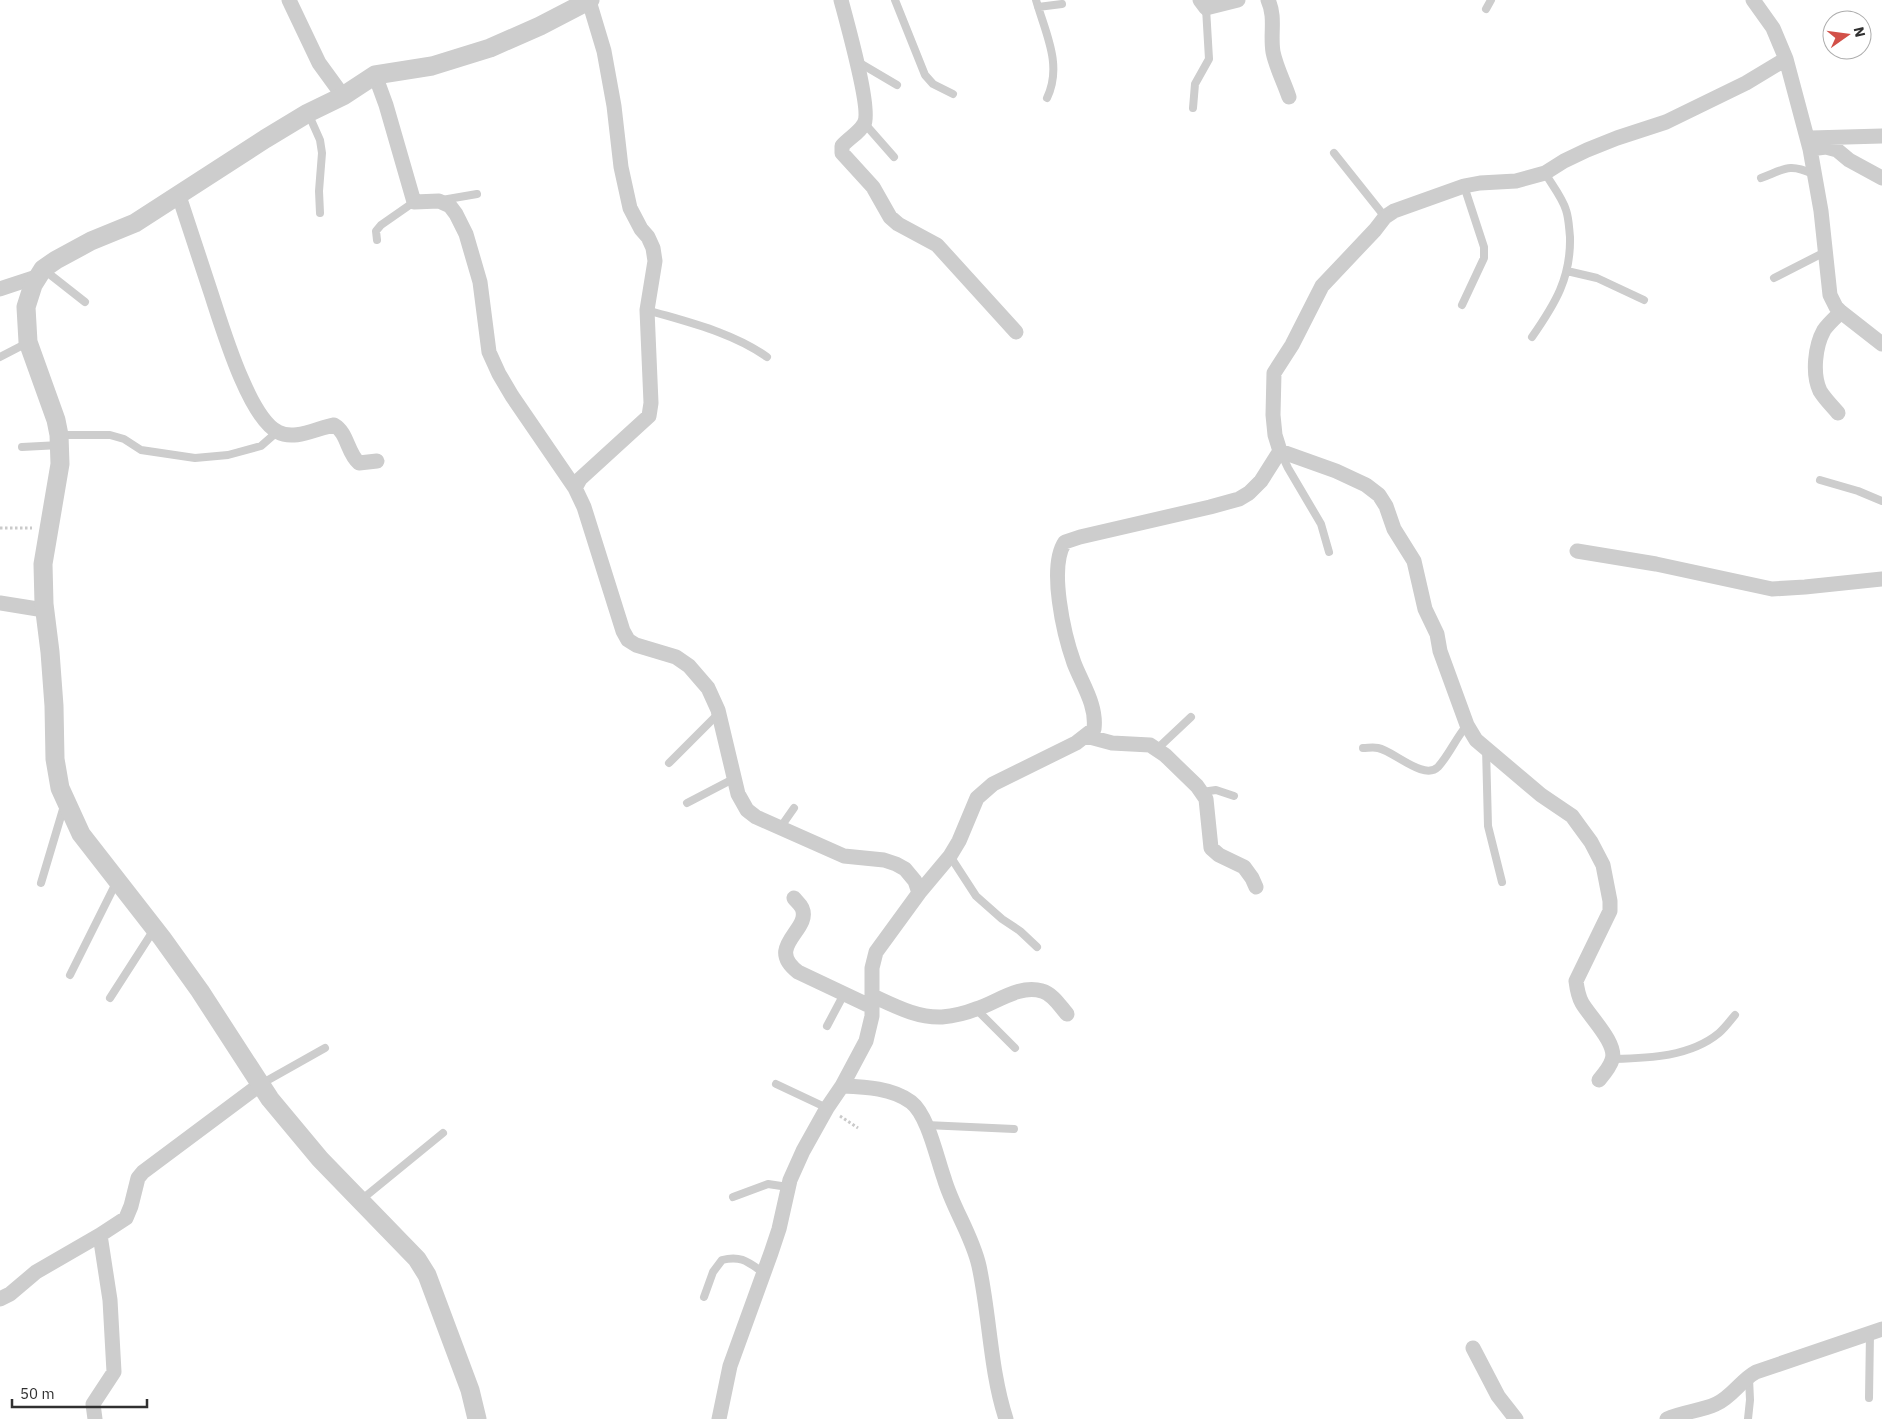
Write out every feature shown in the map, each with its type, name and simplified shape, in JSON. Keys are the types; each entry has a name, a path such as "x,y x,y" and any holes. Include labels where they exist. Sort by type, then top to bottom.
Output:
{"street":[{"path":"289,0 319,63 343,96"},
{"path":"476,1419 470,1390 427,1275 417,1260 320,1159 270,1099 200,991 118,879 81,834 60,788 55,759 50,652 44,610 43,564 60,464 60,440 56,420 28,342 26,307 33,285 41,273 56,260 91,241 135,223 308,114 343,96 375,75 432,66 490,48 540,26 589,0 604,51 614,106 621,167 630,208 641,229 648,237 654,254 655,261 647,310 651,403 649,416 580,478 575,488"},
{"path":"841,0 865,102 866,118 865,124 842,146 842,154 874,187 890,217 898,224 937,244 1016,332"},
{"path":"1203,4 1238,0"},
{"path":"1268,0 1272,9 1273,50 1278,69 1290,97"},
{"path":"1753,0 1773,28 1786,59 1808,144 1821,212 1830,296 1841,312 1882,344"},
{"path":"719,1419 732,1357 779,1229 788,1187 803,1151 866,1042 872,1001 872,968 876,952 919,893 950,856 959,841 977,798 983,791 1086,736 1094,729 1095,720 1087,690 1074,663 1058,598 1058,558 1065,542 1239,499 1249,493 1261,481 1280,451 1275,435 1273,415 1274,373 1292,345 1322,286 1375,230 1384,217 1406,206 1464,186 1516,181 1545,174 1564,161 1586,150 1666,122 1746,83 1786,59"},
{"path":"375,75 386,105 414,202 439,201 450,206 466,234 480,282 490,352 499,374 512,396 575,488 584,507 611,595 628,640 676,657 689,666 708,688 719,713 734,778 742,802 747,810 756,817 844,856 884,860 896,864 905,869 915,881 919,893"},
{"path":"1808,144 1882,136"},
{"path":"1808,144 1837,150 1849,160 1882,178"},
{"path":"179,196 234,360 247,391 262,415 277,432 288,436 334,425 339,428 354,458 359,463 377,461"},
{"path":"0,289 41,273"},
{"path":"1838,413 1820,390 1816,380 1816,371 1819,342 1829,323 1841,312"},
{"path":"1280,451 1336,470 1366,485 1379,495 1386,506 1394,529 1414,561 1425,609 1437,634 1440,651 1467,725 1476,740 1541,795 1572,816 1591,842 1603,866 1610,901 1610,912 1576,981 1582,1003 1613,1050 1613,1059 1599,1080"},
{"path":"1577,551 1656,564 1772,589 1882,579"},
{"path":"0,603 44,610"},
{"path":"1086,736 1112,743 1150,745 1158,749 1202,792 1206,799 1211,848 1218,856 1244,867 1256,887"},
{"path":"794,898 802,908 802,915 786,948 785,956 789,964 798,972 844,994 930,1017 945,1017 976,1009 1014,993 1030,990 1042,991 1051,996 1067,1014"},
{"path":"0,1299 10,1294 36,1272 126,1218 138,1178 143,1172 261,1084"},
{"path":"842,1086 874,1087 900,1096 913,1103 926,1126 945,1182 979,1265 999,1396 1006,1419"},
{"path":"95,1419 92,1404 114,1372 110,1300 100,1235"},
{"path":"1667,1419 1716,1405 1731,1394 1749,1376 1780,1362 1876,1331"},
{"path":"1473,1348 1498,1396 1516,1419"}],"lane":[{"path":"895,0 925,75 933,84 953,94"},
{"path":"1486,9 1491,0"},
{"path":"1047,98 1055,73 1053,57 1037,4 1062,4"},
{"path":"1193,108 1195,84 1208,59 1203,4"},
{"path":"856,60 898,85"},
{"path":"308,114 320,140 322,153 319,191 320,213"},
{"path":"865,124 894,157"},
{"path":"1334,153 1384,217"},
{"path":"1761,178 1792,167 1799,167 1813,174"},
{"path":"1532,337 1554,306 1567,271 1570,250 1567,212 1562,200 1545,174"},
{"path":"1462,305 1484,258 1484,247 1464,186"},
{"path":"439,201 477,194"},
{"path":"377,240 376,231 381,225 414,202"},
{"path":"1774,278 1825,252"},
{"path":"1567,271 1597,278 1644,300"},
{"path":"41,273 84,302"},
{"path":"647,310 702,326 755,348 767,357"},
{"path":"0,357 28,342"},
{"path":"22,448 60,440 110,435 124,439 142,450 195,458 228,455 261,446 277,432"},
{"path":"1280,451 1321,524 1329,552"},
{"path":"1820,480 1858,491 1882,501"},
{"path":"669,763 719,713"},
{"path":"1158,749 1192,717"},
{"path":"1362,748 1379,748 1421,770 1430,772 1436,769 1467,725"},
{"path":"1486,748 1488,826 1502,882"},
{"path":"687,803 734,778"},
{"path":"1202,792 1216,790 1234,796"},
{"path":"41,883 66,801"},
{"path":"780,828 794,808"},
{"path":"950,856 976,896 1038,947"},
{"path":"70,975 118,879"},
{"path":"110,998 155,928"},
{"path":"826,1026 844,994"},
{"path":"976,1009 1015,1048"},
{"path":"1613,1059 1646,1058 1688,1050 1705,1043 1720,1032 1735,1015"},
{"path":"261,1084 325,1048"},
{"path":"776,1084 827,1108"},
{"path":"926,1126 1014,1129"},
{"path":"360,1201 443,1133"},
{"path":"733,1197 768,1184 788,1187"},
{"path":"704,1297 713,1272 722,1260 732,1257 745,1260 764,1273"},
{"path":"1869,1398 1876,1331"},
{"path":"1748,1419 1750,1400 1749,1376"}],"path":[{"path":"0,528 49,528"},
{"path":"827,1108 858,1128"}]}
